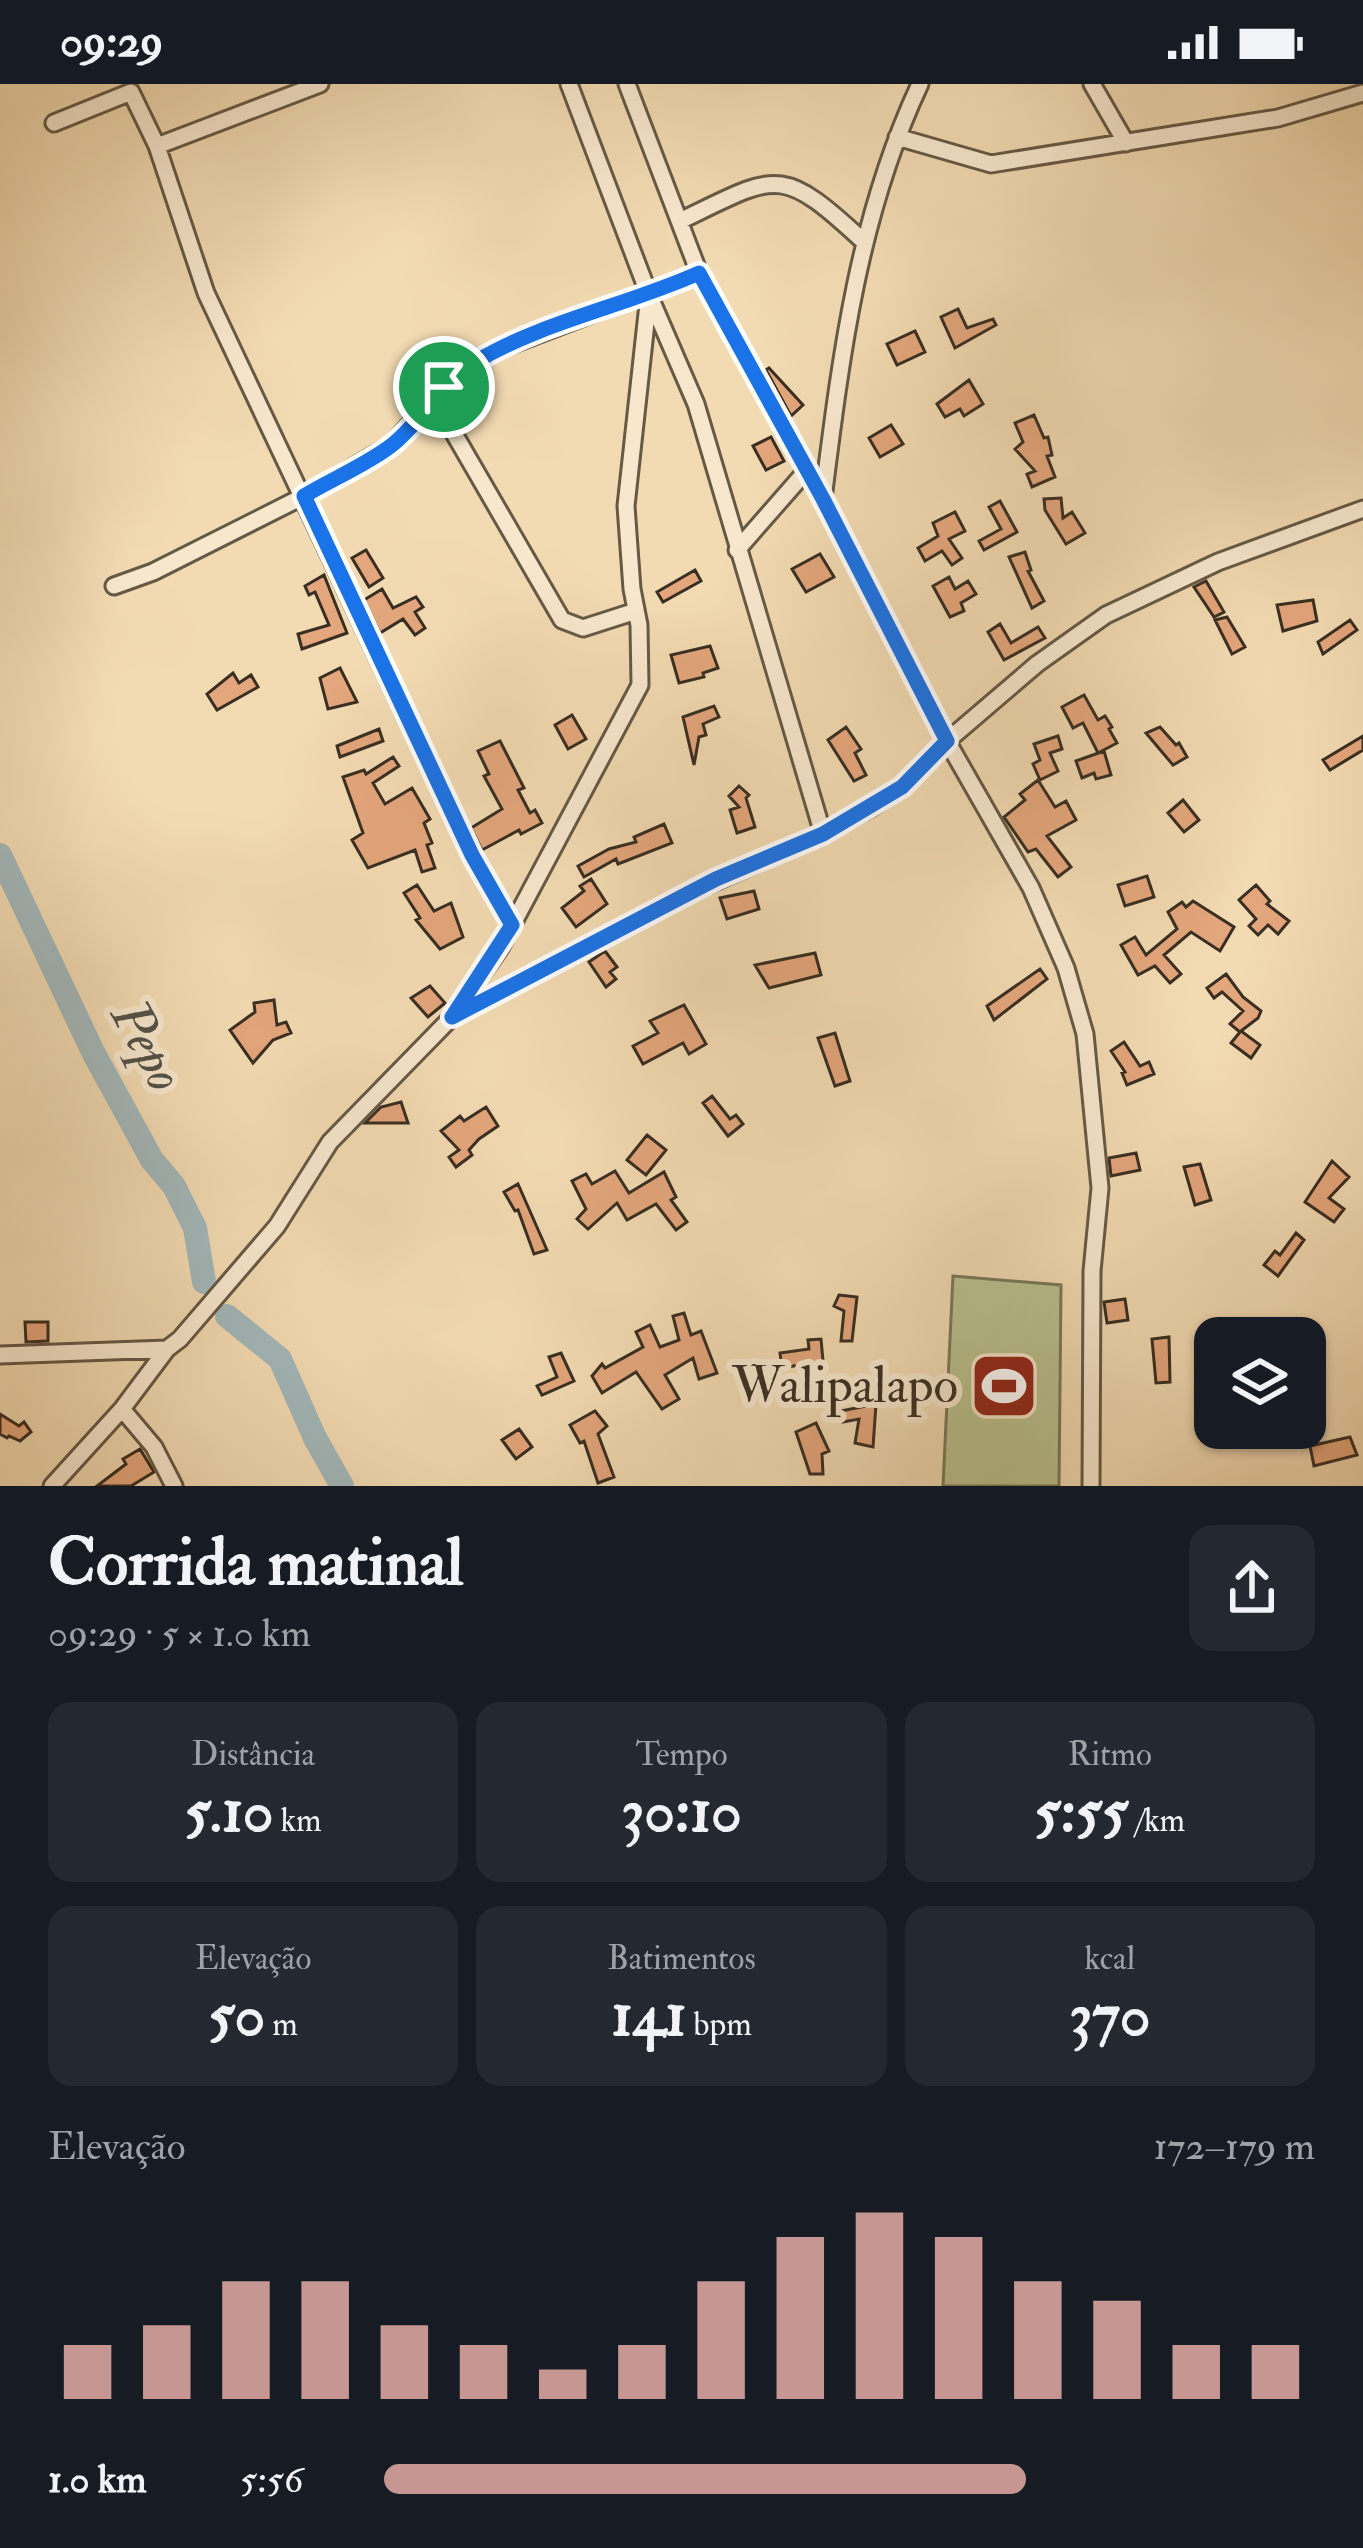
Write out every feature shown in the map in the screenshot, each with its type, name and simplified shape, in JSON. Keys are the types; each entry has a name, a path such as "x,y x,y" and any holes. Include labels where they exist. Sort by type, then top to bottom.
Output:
{"street":[{"path":"157,146 284,90 320,84"},
{"path":"569,84 695,404 823,834"},
{"path":"627,84 699,273 823,499 947,741 1031,888 1066,968 1085,1034 1100,1188 1092,1270 1091,1486"},
{"path":"823,499 844,327 863,241 897,136 920,84"},
{"path":"1092,84 1126,143"},
{"path":"54,123 131,92 157,146 206,292 472,855 512,925"},
{"path":"897,136 991,164 1278,118 1363,93"},
{"path":"680,221 752,186 781,183 800,188 863,241"},
{"path":"114,586 153,572 304,496 392,445 474,362 699,273"},
{"path":"52,1486 277,1226 330,1142 452,1017 512,925 640,685 626,506 649,296"},
{"path":"434,399 562,620 583,628 636,611"},
{"path":"737,550 807,470"},
{"path":"452,1017 716,879 823,834 902,787 947,741 1037,664 1106,615 1218,562 1363,509"},
{"path":"0,1355 167,1348"},
{"path":"122,1408 154,1447 174,1486"}],"green space":[{"name":"Walipalapo","path":"953,1276 1061,1285 1059,1486 943,1486"}],"building":[{"path":"958,309 967,328 993,319 996,325 955,348 941,317"},
{"path":"915,331 925,352 897,365 887,344"},
{"path":"766,370 803,405 791,416"},
{"path":"969,380 983,404 964,416 960,409 945,417 937,404"},
{"path":"1034,415 1044,438 1048,437 1052,455 1047,456 1055,477 1032,487 1027,474 1035,471 1015,449 1023,442 1015,423"},
{"path":"891,425 903,444 880,457 869,438"},
{"path":"771,437 784,461 766,470 753,446"},
{"path":"1061,498 1063,518 1072,512 1085,533 1066,544 1045,510 1044,499"},
{"path":"1000,501 1017,532 984,550 979,541 1001,529 989,507"},
{"path":"955,512 965,531 949,539 962,558 952,565 942,551 925,561 918,548 938,536 933,523"},
{"path":"366,550 383,578 369,587 352,558"},
{"path":"1025,552 1028,571 1044,601 1032,608 1009,557"},
{"path":"820,554 834,577 806,592 792,569"},
{"path":"695,570 701,581 663,602 657,592"},
{"path":"324,575 347,633 302,649 298,634 329,625 315,592 309,595 305,586"},
{"path":"949,577 955,589 968,581 976,594 961,603 964,611 950,617 933,586"},
{"path":"1206,581 1224,612 1214,617 1194,587"},
{"path":"382,589 393,608 416,597 423,607 415,612 425,628 415,635 403,619 380,633 364,600"},
{"path":"1313,600 1317,621 1283,631 1277,605"},
{"path":"1227,617 1245,647 1232,654 1215,620"},
{"path":"1350,620 1357,630 1323,654 1318,642"},
{"path":"1000,624 1011,643 1038,627 1045,638 1004,660 988,632"},
{"path":"710,646 718,668 679,683 671,655"},
{"path":"340,668 357,702 328,709 320,678"},
{"path":"233,673 239,683 251,675 258,687 217,710 207,694"},
{"path":"1084,695 1098,720 1105,716 1117,743 1098,753 1083,723 1073,728 1062,707"},
{"path":"714,706 719,717 703,724 706,735 699,737 694,765 683,717"},
{"path":"572,715 586,739 568,749 555,725"},
{"path":"846,727 861,749 855,753 866,775 854,781 828,740"},
{"path":"1160,727 1187,757 1173,765 1146,733"},
{"path":"379,729 383,741 340,757 337,746"},
{"path":"1058,736 1062,749 1050,753 1058,771 1040,780 1033,764 1040,760 1034,744"},
{"path":"1363,736 1363,750 1330,770 1323,760"},
{"path":"500,741 524,788 518,790 530,813 535,810 542,823 482,850 471,828 502,809 484,776 489,774 478,751"},
{"path":"1104,751 1111,775 1096,779 1094,773 1082,778 1076,761"},
{"path":"393,757 399,766 373,783 385,804 412,788 430,819 424,823 435,868 422,872 415,850 368,868 352,840 363,833 343,777 364,770 366,774"},
{"path":"1038,780 1055,807 1066,801 1076,820 1047,836 1071,867 1058,877 1036,849 1028,852 1004,817 1025,800 1020,794"},
{"path":"739,786 749,795 755,827 737,833 730,810 739,807 729,796"},
{"path":"1183,800 1199,820 1184,832 1168,813"},
{"path":"664,824 672,843 618,864 616,859 584,877 578,866 609,849 636,842 634,837"},
{"path":"1147,876 1154,897 1125,906 1118,885"},
{"path":"591,879 607,904 576,927 562,908"},
{"path":"417,885 434,911 451,903 463,937 440,949 416,920 420,918 404,893"},
{"path":"1256,885 1270,901 1267,904 1289,921 1278,934 1268,925 1258,935 1249,926 1256,919 1239,900"},
{"path":"754,891 759,909 727,919 720,898"},
{"path":"1193,901 1234,927 1220,951 1191,932 1164,955 1181,974 1170,983 1155,966 1138,975 1121,945 1135,937 1146,955 1177,929 1168,912"},
{"path":"605,951 617,967 610,972 616,979 606,987 589,962"},
{"path":"815,953 821,975 769,988 755,965"},
{"path":"1040,969 1047,979 994,1020 987,1006"},
{"path":"1226,974 1261,1011 1241,1031 1260,1045 1251,1058 1231,1043 1240,1032 1230,1024 1243,1011 1222,992 1214,998 1207,988"},
{"path":"430,986 445,1003 428,1017 411,998"},
{"path":"274,1000 277,1025 286,1022 291,1033 273,1040 253,1063 230,1030 255,1012 254,1003"},
{"path":"684,1005 706,1044 689,1054 683,1043 643,1064 633,1046 658,1033 650,1021"},
{"path":"835,1033 850,1081 835,1086 818,1038"},
{"path":"1124,1042 1140,1066 1149,1062 1154,1074 1127,1085 1125,1072 1111,1051"},
{"path":"712,1096 730,1119 736,1115 743,1124 728,1136 703,1103"},
{"path":"401,1102 408,1123 365,1123 381,1107"},
{"path":"486,1107 498,1126 479,1139 469,1150 472,1155 456,1167 449,1157 459,1150 441,1131 460,1116 464,1121"},
{"path":"647,1135 666,1150 646,1175 627,1160"},
{"path":"1136,1153 1140,1170 1111,1176 1109,1158"},
{"path":"1332,1161 1349,1177 1329,1198 1344,1209 1334,1222 1305,1202"},
{"path":"1200,1164 1211,1200 1195,1205 1184,1167"},
{"path":"615,1171 629,1193 664,1172 676,1197 671,1200 687,1222 676,1230 656,1204 627,1220 617,1203 588,1229 577,1219 586,1209 572,1181 586,1174 592,1184"},
{"path":"518,1184 547,1250 534,1254 518,1210 504,1192"},
{"path":"1296,1233 1304,1240 1278,1276 1264,1265 1275,1251 1280,1255"},
{"path":"839,1295 857,1297 852,1341 841,1341 844,1311 834,1306"},
{"path":"1125,1299 1128,1320 1107,1323 1104,1302"},
{"path":"684,1313 691,1335 701,1331 717,1373 699,1379 693,1358 665,1375 679,1399 662,1409 636,1372 602,1393 592,1376 602,1364 605,1368 643,1347 636,1332 650,1325 660,1347 679,1340 673,1316"},
{"path":"25,1322 48,1322 48,1341 26,1342"},
{"path":"1169,1337 1170,1382 1156,1383 1152,1339"},
{"path":"821,1339 823,1361 782,1368 780,1353 809,1349 808,1340"},
{"path":"561,1353 574,1381 542,1395 537,1386 557,1377 549,1357"},
{"path":"876,1404 873,1447 855,1443 859,1419 843,1422 841,1411"},
{"path":"595,1411 607,1426 598,1434 614,1477 598,1483 584,1441 580,1443 570,1425"},
{"path":"0,1414 19,1426 24,1422 31,1432 20,1441 0,1434"},
{"path":"816,1423 829,1451 822,1454 823,1474 810,1474 796,1432"},
{"path":"519,1429 532,1447 516,1459 502,1440"},
{"path":"1350,1437 1357,1455 1314,1466 1311,1449 1326,1449 1326,1442"},
{"path":"140,1449 154,1472 131,1486 97,1486 126,1464 123,1459"}],"waterway":[{"name":"Pepo","path":"0,855 93,1052 195,1228 204,1282"},
{"name":"Pepo","path":"227,1316 280,1359 342,1486"}],"place":[{"name":"Walipalapo","path":"1004,1386"}],"route":[{"path":"699,273 823,499 947,741 902,787 872,807 823,834 674,900 452,1017 512,925 472,855 304,496 392,445 444,387 474,362 508,346 649,296 699,273"}]}
